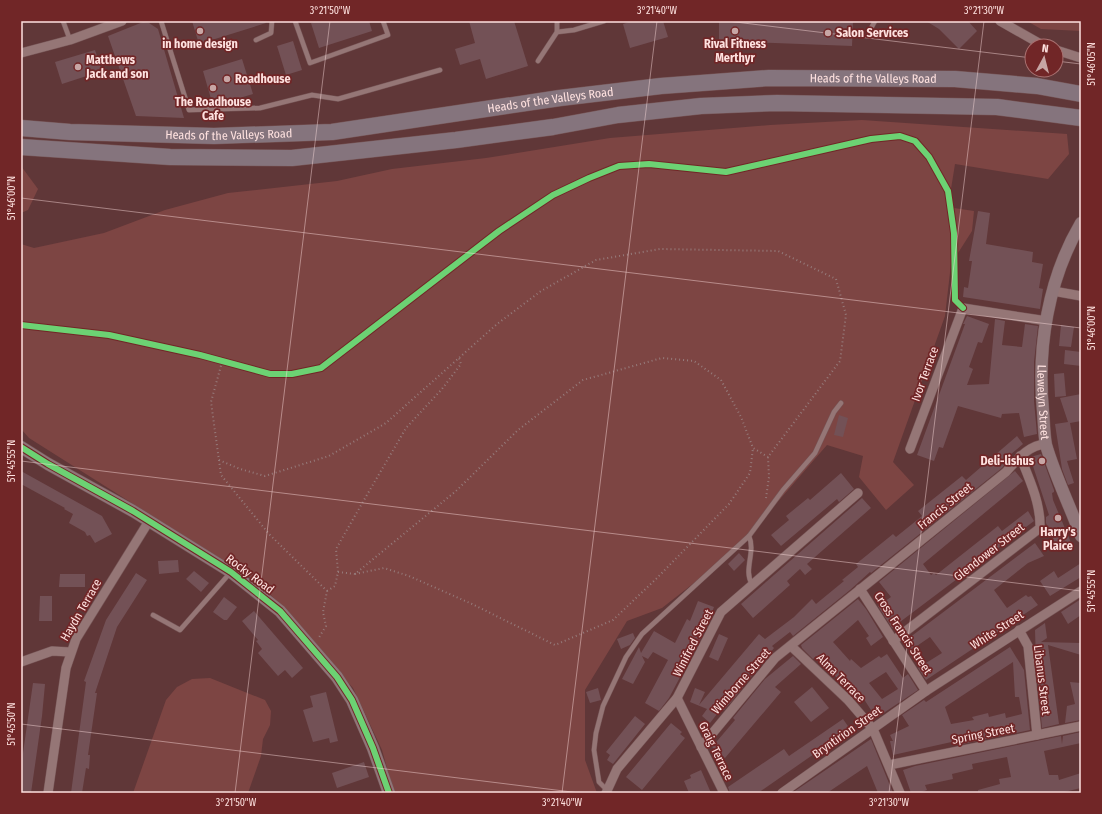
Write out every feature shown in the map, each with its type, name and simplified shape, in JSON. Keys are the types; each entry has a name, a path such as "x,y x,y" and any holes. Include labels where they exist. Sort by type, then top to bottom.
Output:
{"highway":[{"name":"Heads of the Valleys Road","path":"21,128 70,132 214,136 332,132 560,98 661,86 769,78 955,79 1037,86 1081,94"},
{"name":"Heads of the Valleys Road","path":"21,147 170,156 292,158 501,134 626,114 701,106 777,102 997,107 1081,118"}],"street":[{"path":"21,53 70,40 122,21"},
{"path":"1000,21 1030,38"},
{"path":"1064,53 1081,58"},
{"name":"Llewelyn Street","path":"1081,223 1060,265 1052,291 1047,321 1042,374 1046,444 1081,536"},
{"path":"1052,291 1081,296"},
{"name":"Ivor Terrace","path":"910,449 963,308 1047,321"},
{"name":"Francis Street","path":"860,589 1006,472 1020,456 1032,448 1046,444"},
{"name":"Rocky Road","path":"21,447 149,521 231,572 280,612 337,677 352,700 373,748 389,793"},
{"name":"Glendower Street","path":"893,641 1040,528 1040,515 1028,475 1020,456"},
{"name":"Winifred Street","path":"606,791 617,769 677,698 721,612 858,493"},
{"name":"Haydn Terrace","path":"48,793 66,668 70,652 149,521"},
{"name":"Cross Francis Street","path":"860,589 926,691"},
{"name":"Wimborne Street","path":"701,747 775,658 792,646 860,589"},
{"name":"White Street","path":"926,691 1081,591"},
{"name":"Libanus Street","path":"1019,630 1028,646 1037,735"},
{"name":"Alma Terrace","path":"792,646 848,700 873,729 900,793"},
{"path":"21,662 52,651 70,652"},
{"name":"Bryntirion Street","path":"782,793 926,691"},
{"name":"Graig Terrace","path":"677,698 724,793"},
{"name":"Spring Street","path":"889,766 1081,726"}],"lane":[{"path":"63,21 70,40"},
{"path":"160,21 189,110 260,108 312,96 338,99 440,70"},
{"path":"256,40 271,33 272,21"},
{"path":"295,21 310,63 388,35 383,21"},
{"path":"538,61 557,32 557,21"},
{"path":"557,32 574,30 604,21"},
{"path":"869,32 875,21"},
{"path":"606,791 599,782 594,750 596,733 603,706 626,657 642,634 749,536 783,490 815,453 834,412 841,403"},
{"path":"749,536 752,542 748,578 752,584"},
{"path":"153,615 180,630 231,572"}],"path":[{"path":"218,460 240,469 265,476 329,456 386,423 497,324 542,291 596,260 660,249 778,252 836,279 846,315 840,361 768,457 769,477 764,516"},
{"path":"312,648 326,626 323,612 327,591 335,586 338,572 336,548 406,428 442,389 461,364 459,358"},
{"path":"338,572 355,574 384,568 409,576 472,604 555,645 613,620 657,578 729,504 750,473 753,448 741,417 721,380 694,361 662,358 583,380 518,430 456,491 355,574"},
{"path":"215,359 225,363 211,402 221,475 269,534 327,591"},
{"path":"753,448 768,457"}],"shaded area":[{"path":"1027,21 1081,21 1081,31 1041,29"},
{"path":"862,120 1067,134 1069,154 1048,179 955,164 951,189 954,208 974,211 972,231 951,264 945,316 893,462 914,485 886,510 859,477 863,456 827,445 735,551 662,608 627,621 585,690 585,760 597,793 394,793 382,750 353,688 263,586 29,438 21,429 21,244 34,248 104,233 165,210 228,193 337,181 392,169 486,158 610,138 770,125"},
{"path":"21,166 38,189 28,210 21,213"},
{"path":"210,678 265,700 271,711 270,725 263,739 261,756 248,793 133,793 166,700 177,687 192,679"}],"building":[{"path":"192,21 265,21 266,23 199,44"},
{"path":"317,21 369,21 372,31 319,48 311,23"},
{"path":"469,21 514,21 528,66 486,79 480,59 460,65 455,49 475,43"},
{"path":"632,21 663,21 668,37 630,48 623,24"},
{"path":"719,21 853,21 852,46 719,41"},
{"path":"926,21 968,21 977,31 959,49 939,29"},
{"path":"143,22 149,23 158,29 184,118 136,116 108,36"},
{"path":"293,41 302,70 286,75 277,46"},
{"name":"Matthews Jack and son","path":"95,50 102,71 62,84 55,62"},
{"name":"Roadhouse","path":"242,59 253,94 213,106 203,71"},
{"path":"978,211 990,213 986,244 1033,252 1032,262 1043,264 1039,288 1043,289 1040,309 963,297 964,287 968,288 972,261 969,261"},
{"path":"967,316 989,324 982,343 978,342 969,367 973,369 967,385 989,384 995,319 1005,321 1002,345 1022,347 1025,324 1038,326 1034,362 1034,401 1037,434 1024,437 1019,413 1002,414 1001,418 958,406 943,448 939,447 934,461 917,455"},
{"path":"1061,325 1074,327 1071,347 1059,346"},
{"path":"1065,350 1081,352 1081,366 1064,364"},
{"path":"1064,373 1066,396 1055,397 1054,374"},
{"path":"1081,394 1081,421 1070,423 1077,459 1067,461 1074,483 1068,485 1062,469 1055,424 1068,422 1060,398"},
{"path":"839,415 848,418 843,437 834,435"},
{"path":"1017,436 1023,444 997,466 1006,463 1002,468 871,573 870,572 793,636 790,632 772,646 774,648 732,701 724,710 721,709 710,723 702,716 707,709 690,702 695,688 705,692 699,705 759,634 765,639 794,617 812,599 816,604 844,581 842,580 858,567 856,564 893,534 896,537 922,516 918,511 962,476 966,480"},
{"path":"1041,454 1054,490 1052,493 1053,500 1072,545 1060,550 1058,550 1046,523 1046,517 1049,515 1030,457"},
{"path":"21,471 102,516 112,534 95,543 90,535 87,536 85,532 69,523 73,514 21,484"},
{"path":"1015,471 1023,481 923,564 931,575 934,573 936,575 998,526 1002,531 1028,511 1034,521 892,628 878,606 891,597 879,582"},
{"path":"841,473 854,489 839,502 837,499 781,546 771,535 789,520 786,516 808,498 810,500"},
{"path":"862,498 871,508 807,564 812,569 805,575 800,569 787,581 790,585 753,618 741,604"},
{"path":"1035,543 1044,556 1028,563 994,590 1007,608 1026,595 1028,597 1031,596 1038,605 926,680 918,668 942,653 930,637 911,650 905,641"},
{"path":"739,553 745,560 734,571 728,564"},
{"path":"178,560 179,572 159,574 158,561"},
{"path":"1081,563 1081,577 1050,596 1040,581 1054,571 1058,578"},
{"path":"194,571 209,583 201,592 186,579"},
{"path":"136,573 147,580 117,627 95,693 97,693 88,755 90,755 89,769 86,768 82,793 71,793 86,682 84,681 106,620"},
{"path":"60,574 85,574 85,587 59,587"},
{"path":"40,596 52,596 52,621 39,621"},
{"path":"224,597 237,607 227,620 224,620 213,612"},
{"path":"858,599 883,637 871,646 866,638 869,636 858,620 833,642 850,661 851,659 861,668 879,656 881,658 887,654 903,678 908,674 918,690 876,718 862,696 858,700 816,656 813,659 801,645","holes":["886,672 898,689 882,699 869,683"]},
{"path":"1081,599 1081,615 1068,624 1061,612"},
{"path":"698,601 714,607 705,630 669,698 659,711 645,703 668,660 653,652 648,659 642,656 645,662 633,684 622,679 639,647 641,653 654,631 675,643 687,619 690,621"},
{"path":"254,611 303,668 292,678 285,670 278,676 258,653 262,649 256,641 258,640 242,621"},
{"path":"1045,623 1047,638 1041,642 1081,643 1081,655 1048,645 1059,724 1042,728 1036,663 1035,630"},
{"path":"633,633 635,638 630,645 621,649 617,639"},
{"path":"719,634 728,638 718,661 709,657"},
{"path":"1010,647 1024,670 1030,730 957,745 956,741 893,755 890,741 893,741 890,735 909,726 902,715 924,700 926,702","holes":["1013,662 1015,697 1019,697 1022,714 1006,718 1005,713 989,717 988,713 972,717 974,720 951,724 945,707"]},
{"path":"793,656 801,664 775,687 781,692 725,758 712,747 735,720 733,718 765,679"},
{"path":"1070,682 1081,683 1081,720 1065,723 1067,706 1075,704"},
{"path":"33,683 45,684 42,716 31,793 21,793 21,767"},
{"path":"812,687 829,708 811,722 794,702"},
{"path":"598,688 601,700 590,703 586,692"},
{"path":"326,692 338,741 330,743 329,738 313,742 303,710 313,707 310,696"},
{"path":"635,716 645,724 613,764 607,760 610,755 606,752"},
{"path":"843,719 850,729 758,793 730,793 728,787 784,749 789,756"},
{"path":"671,723 682,732 680,734 685,738 642,790 626,777"},
{"path":"1081,732 1081,743 1044,751 1049,775 1058,775 1059,780 1081,773 1081,788 1060,793 978,793 978,790 1000,784 999,779 1011,777 1007,757 972,764 973,769 952,774 953,779 925,785 927,790 919,793 911,793 903,770 915,766 1061,736 1062,744 1063,736"},
{"path":"871,739 893,793 878,793 867,766 827,793 792,793"},
{"path":"364,762 369,777 337,788 332,773"},
{"path":"701,770 711,793 689,793 684,781 691,778 690,775"}],"cycle path":[{"path":"21,325 109,335 200,355 270,374 292,374 321,368 499,231 553,195 589,178 619,166 649,164 726,172 871,139 900,136 915,141 929,157 948,191 954,233 955,300 963,308"},
{"path":"21,447 48,464 133,511 231,572 280,611 337,677 352,700 373,748 389,793"}],"place":[{"name":"in home design","path":"200,31"},
{"name":"Rival Fitness Merthyr","path":"735,31"},
{"name":"Salon Services","path":"828,33"},
{"name":"Matthews Jack and son","path":"78,67"},
{"name":"Roadhouse","path":"227,79"},
{"name":"The Roadhouse Cafe","path":"213,88"},
{"name":"Deli-lishus","path":"1042,461"},
{"name":"Harry's Plaice","path":"1058,518"}]}
